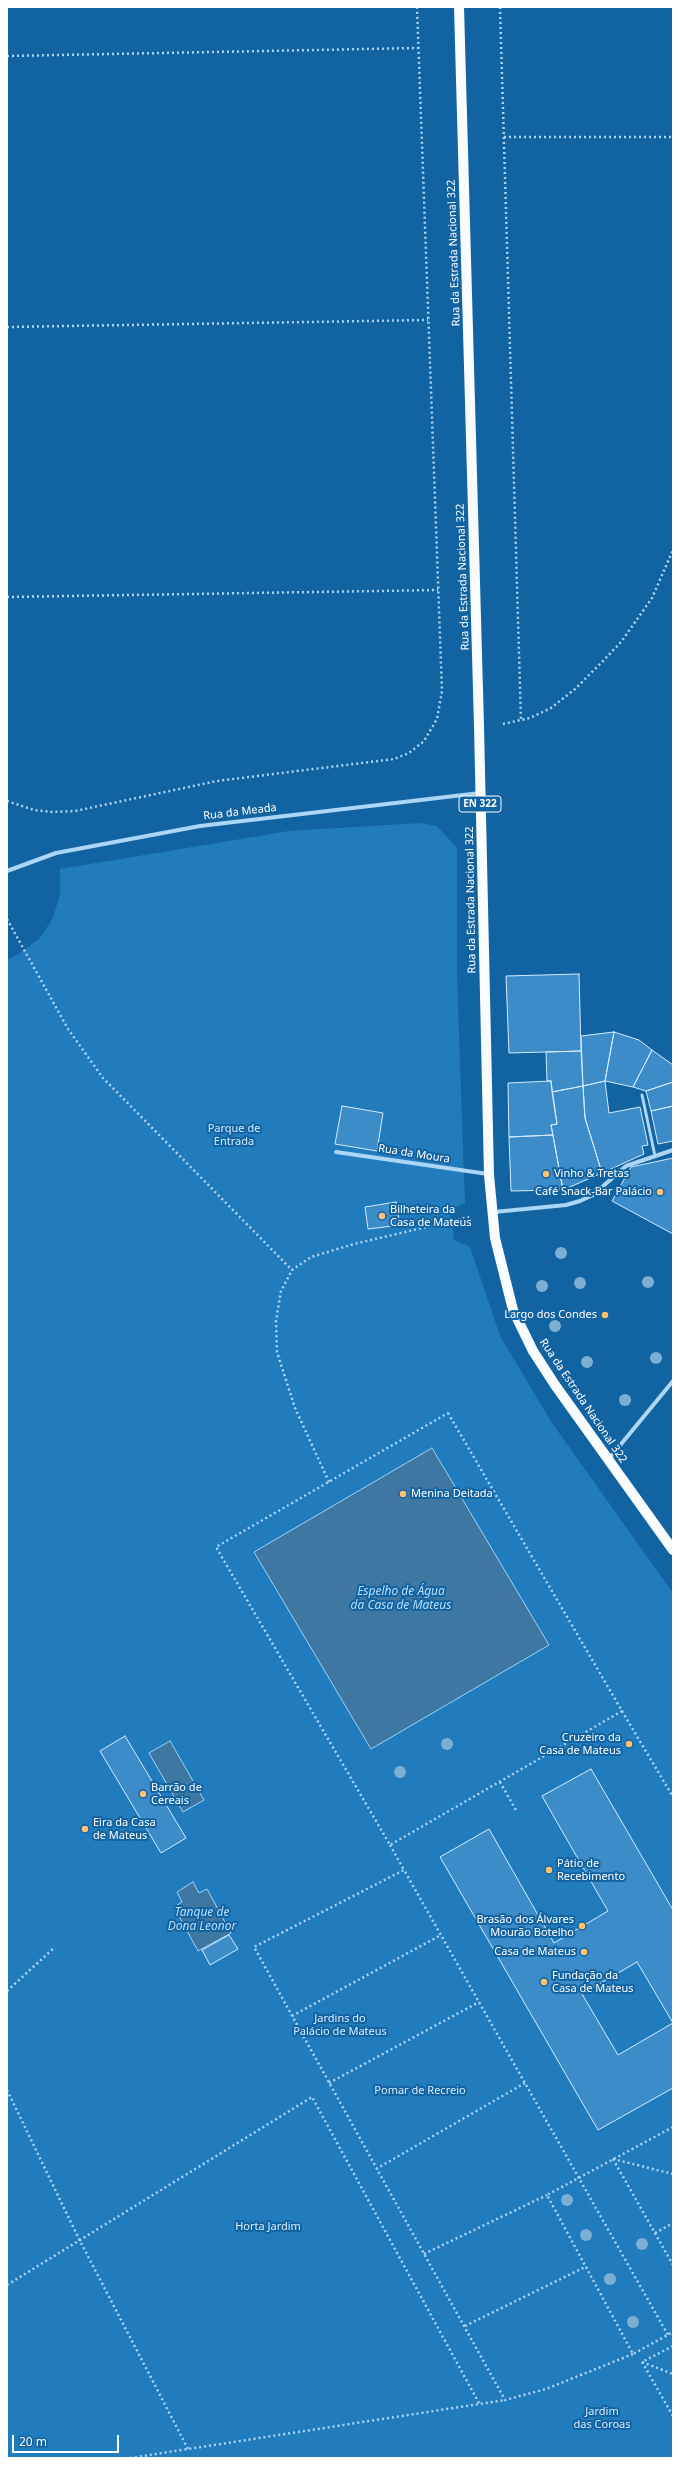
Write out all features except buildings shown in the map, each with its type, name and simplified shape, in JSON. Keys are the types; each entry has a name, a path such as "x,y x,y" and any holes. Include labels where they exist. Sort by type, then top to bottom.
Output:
{"main road":[{"name":"Rua da Estrada Nacional 322","path":"459,7 491,1212 500,1266 517,1320 555,1385 673,1550"}],"street":[{"name":"Rua da Meada","path":"7,871 56,853 200,826 480,793"},
{"path":"491,1212 566,1205 580,1201 593,1195 626,1166 673,1150"},
{"name":"Rua da Moura","path":"336,1152 489,1175"},
{"path":"608,1460 673,1381"}],"lane":[{"path":"642,1095 655,1156"}],"path":[{"path":"7,800 34,810 52,812 75,811 217,781 394,759 409,753 424,741 437,718 442,691 417,7"},
{"path":"500,7 521,721"},
{"path":"7,56 418,48"},
{"path":"504,137 673,137"},
{"path":"7,327 428,320"},
{"path":"479,726 521,721 551,708 575,689 621,642 652,598 673,550"},
{"path":"7,597 438,590"},
{"path":"7,919 68,1029 103,1078 292,1270"},
{"path":"329,1482 295,1408 277,1352 276,1321 281,1291 292,1270 311,1256 354,1244 491,1212"},
{"path":"668,2335 580,2176 478,2002 390,1845 216,1547 448,1413 673,1797"},
{"path":"390,1845 622,1711"},
{"path":"500,1782 517,1812"},
{"path":"404,1870 254,1947 505,2400"},
{"path":"292,2016 441,1936"},
{"path":"7,1991 55,1947"},
{"path":"329,2083 478,2002"},
{"path":"376,2169 525,2083"},
{"path":"7,2090 79,2239 188,2449"},
{"path":"7,2285 79,2239 312,2097 480,2405"},
{"path":"424,2254 546,2195 673,2127"},
{"path":"612,2159 673,2174"},
{"path":"612,2159 673,2265"},
{"path":"546,2195 633,2354"},
{"path":"654,2233 673,2223"},
{"path":"465,2326 585,2267"},
{"path":"130,2458 505,2400 546,2389 633,2354 673,2332"},
{"path":"642,2362 673,2346"},
{"path":"642,2362 673,2374"},
{"path":"642,2362 673,2416"}],"green space":[{"name":"Jardins do Palácio de Mateus","path":"420,823 437,826 457,848 457,977 465,1203 450,1210 454,1240 470,1247 500,1336 552,1423 673,1593 673,2458 7,2458 7,960 19,954 40,938 53,918 60,894 60,869 289,831"}],"water":[{"name":"Espelho de Água da Casa de Mateus","path":"432,1448 549,1645 371,1749 254,1552"},
{"path":"170,1741 204,1800 183,1812 149,1753"},
{"name":"Tanque de Dona Leonor","path":"193,1882 199,1893 207,1889 231,1933 198,1951 174,1907 182,1902 177,1892"}],"place":[{"name":"Vinho & Tretas","path":"546,1174"},
{"name":"Café Snack-Bar Palácio","path":"660,1192"},
{"name":"Bilheteira da Casa de Mateus","path":"382,1216"},
{"name":"Largo dos Condes","path":"605,1315"},
{"name":"Menina Deitada","path":"403,1494"},
{"name":"Cruzeiro da Casa de Mateus","path":"629,1744"},
{"name":"Barrão de Cereais","path":"143,1794"},
{"name":"Eira da Casa de Mateus","path":"85,1829"},
{"name":"Pátio de Recebimento","path":"549,1870"},
{"name":"Brasão dos Álvares Mourão Botelho","path":"582,1926"},
{"name":"Casa de Mateus","path":"584,1952"},
{"name":"Fundação da Casa de Mateus","path":"544,1982"}],"park label":[{"name":"Parque de Entrada","path":"234,1135"},
{"name":"Pomar de Recreio","path":"420,2091"},
{"name":"Horta Jardim","path":"268,2227"},
{"name":"Jardim das Coroas","path":"602,2418"}]}
